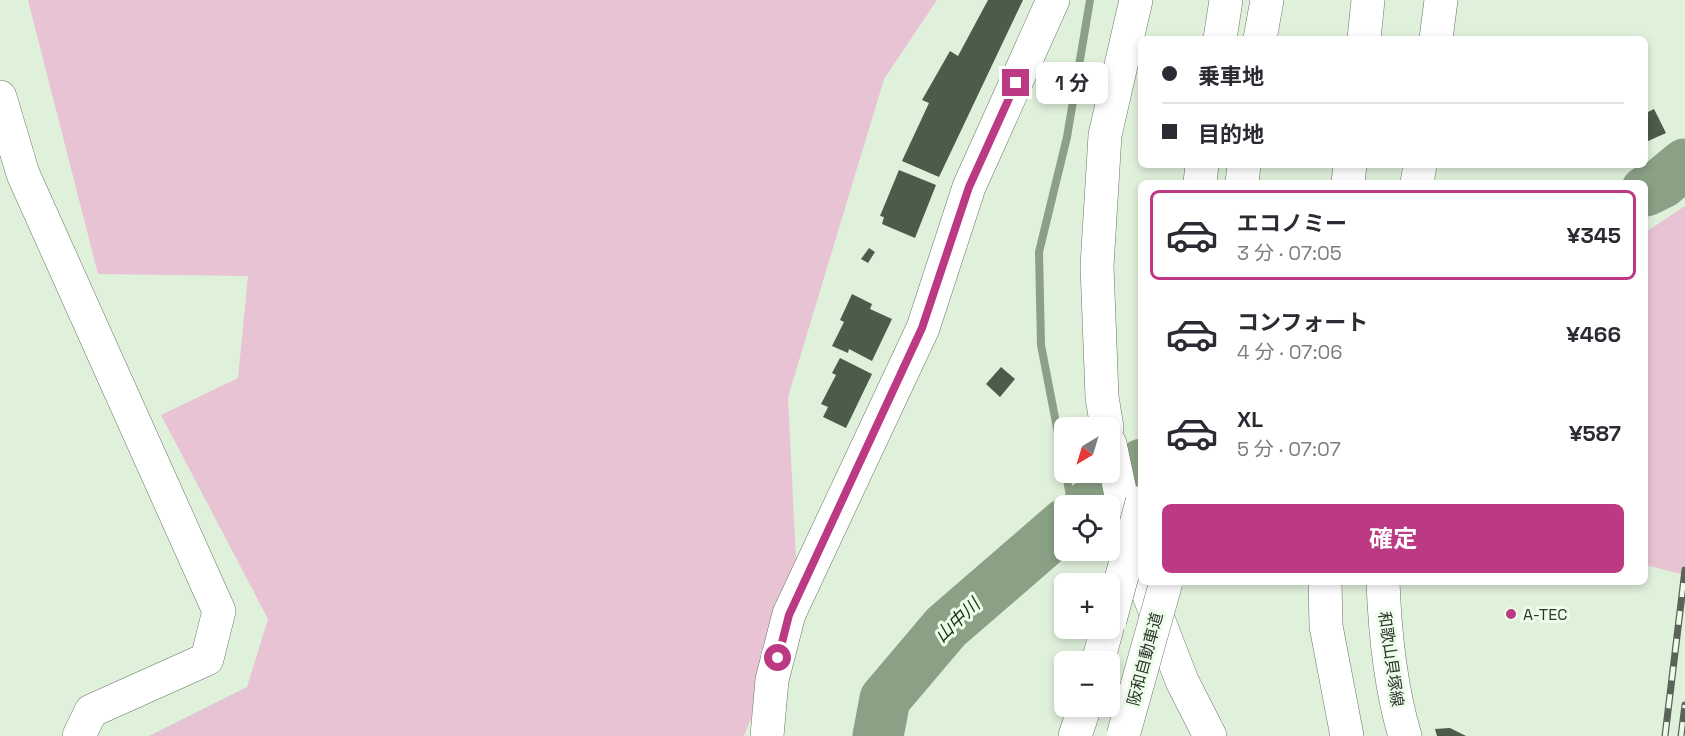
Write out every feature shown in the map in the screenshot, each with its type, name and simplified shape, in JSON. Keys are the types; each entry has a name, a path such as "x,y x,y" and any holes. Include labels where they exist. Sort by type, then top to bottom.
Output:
{"main road":[{"path":"766,736 772,680 789,615 922,328 969,187 1053,0"},
{"path":"1105,417 1102,397 1097,266 1105,135 1136,0"},
{"path":"1220,36 1226,0"},
{"path":"1261,36 1267,0"},
{"path":"1364,36 1368,0"},
{"path":"1436,36 1441,0"},
{"path":"0,98 23,174 219,611 207,659 91,711 79,736"},
{"path":"1119,483 1138,564"},
{"path":"1120,583 1138,517"},
{"path":"1145,585 1182,681 1210,736"},
{"name":"阪和自動車道","path":"1124,736 1165,585"},
{"path":"1325,585 1326,626 1347,736"},
{"name":"和歌山貝塚線","path":"1383,585 1388,645 1397,710 1405,736"},
{"path":"1075,736 1081,717"}],"shaded area":[{"path":"28,0 937,0 884,79 788,397 798,600 744,736 149,736 247,687 268,619 161,415 238,378 248,276 98,274"},
{"path":"1685,206 1685,575 1648,566 1648,231"}],"building":[{"path":"988,0 1023,0 939,177 902,161 929,103 922,100 950,51 958,56"},
{"path":"1654,109 1666,133 1648,141 1648,112"},
{"path":"899,170 936,185 915,238 882,224 884,217 880,216"},
{"path":"869,248 875,252 868,263 861,259"},
{"path":"852,294 872,304 870,309 892,319 872,361 849,349 848,353 832,346 844,322 840,320"},
{"path":"840,358 872,374 846,428 823,417 828,407 821,404 836,375 832,373"},
{"path":"1001,367 1015,379 1000,397 986,384"},
{"path":"1450,728 1466,736 1437,736 1435,729"}],"waterway":[{"path":"1070,495 1041,345 1039,252 1067,137 1090,0"},
{"name":"山中川","path":"1648,190 1662,183 1685,164"},
{"name":"山中川","path":"1102,495 1138,467"},
{"name":"山中川","path":"878,736 885,699 946,627 1054,534"}],"railway":[{"path":"1665,736 1685,570"},
{"path":"1681,736 1685,705"}],"place":[{"name":"A-TEC","path":"1511,614"}],"route":[{"path":"778,658 789,615 922,328 969,187 1016,83"}]}
